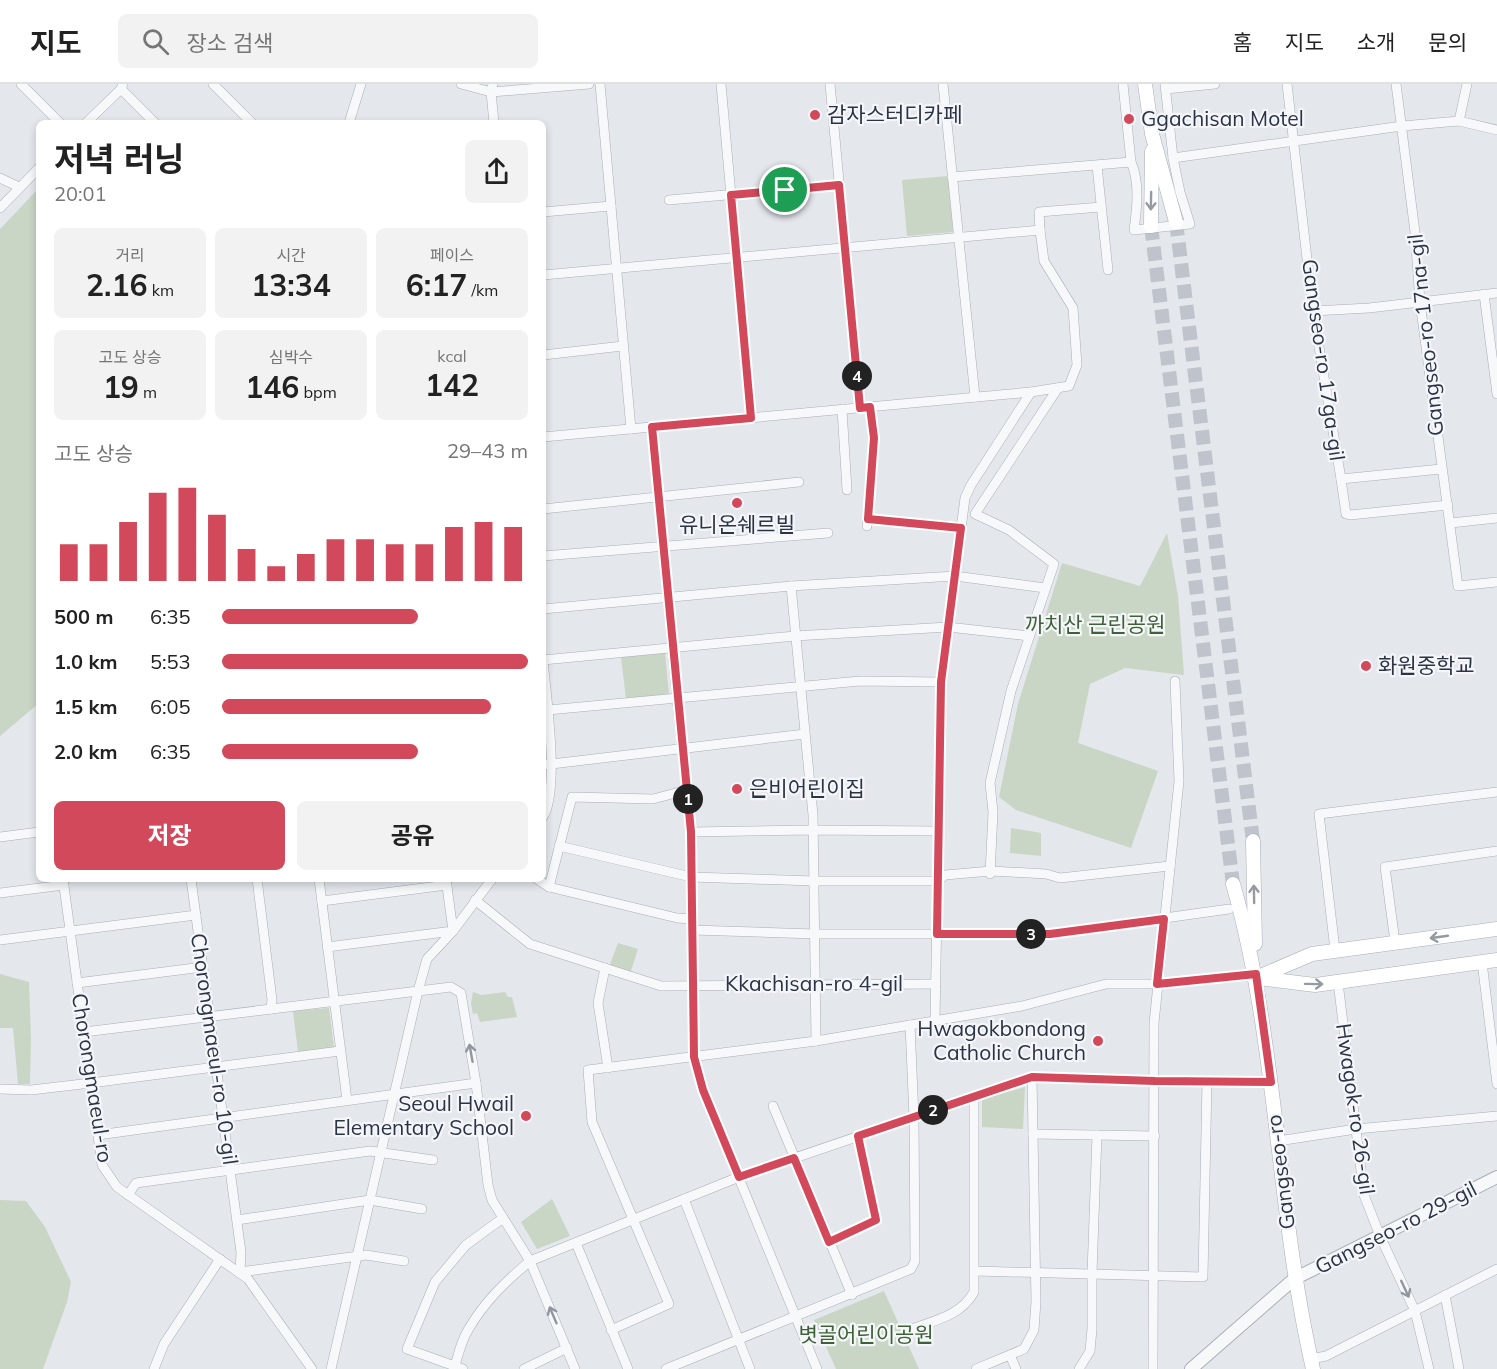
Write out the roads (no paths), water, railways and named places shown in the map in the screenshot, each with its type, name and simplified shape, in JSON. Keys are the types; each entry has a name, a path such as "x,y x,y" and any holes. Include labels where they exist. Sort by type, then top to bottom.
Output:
{"main road":[{"path":"1145,84 1152,134 1176,222"},
{"path":"1151,226 1152,134"},
{"name":"Gangseo-ro","path":"1253,841 1256,976"},
{"name":"Gangseo-ro","path":"1233,884 1256,976 1294,1279 1312,1364"},
{"path":"1256,976 1312,954 1497,929"},
{"path":"1256,976 1315,985 1497,960"}],"street":[{"path":"21,84 57,120"},
{"path":"213,84 249,120"},
{"path":"350,120 361,84"},
{"path":"461,84 492,88 589,84"},
{"path":"600,84 631,429"},
{"path":"722,84 751,418"},
{"path":"830,84 860,408"},
{"path":"943,84 975,397"},
{"path":"1123,84 1131,162 1137,174 1137,214 1134,230 1190,224 1173,158 1166,87 1215,84"},
{"name":"Gangseo-ro 17ga-gil","path":"1287,84 1313,311 1341,479 1441,469"},
{"name":"Gangseo-ro 17na-gil","path":"1396,84 1415,232 1420,302 1458,586 1497,582"},
{"path":"1459,120 1467,84"},
{"path":"89,120 122,87 151,120"},
{"path":"492,88 494,120"},
{"path":"1173,158 1459,120 1497,130"},
{"path":"952,177 1131,162"},
{"path":"1097,166 1108,270"},
{"path":"0,208 36,171"},
{"path":"0,178 19,187"},
{"path":"669,200 839,185"},
{"path":"546,212 611,206"},
{"path":"546,437 1031,392 1069,386 1077,365 1073,308 1044,261 1039,212 1101,207"},
{"path":"546,275 1040,230"},
{"path":"1313,311 1369,308 1497,292"},
{"path":"1484,294 1497,394"},
{"path":"546,355 623,346"},
{"path":"975,514 1058,388"},
{"path":"935,1020 941,682 965,498 1031,392"},
{"path":"870,407 874,438 867,523 961,528"},
{"path":"842,409 847,490"},
{"path":"652,427 691,832 694,1057 703,1090 817,1369"},
{"path":"1341,479 1346,514 1350,515 1448,505"},
{"path":"546,509 799,482"},
{"path":"963,512 975,514 1009,530 1054,564 1011,691 990,783 993,812 990,874"},
{"path":"1451,523 1497,518"},
{"path":"546,556 828,533"},
{"path":"546,609 791,586 955,576 1045,588"},
{"path":"791,586 813,830 816,1041"},
{"path":"546,660 795,636 948,627 1029,636"},
{"path":"548,710 860,681 941,682"},
{"path":"1153,1369 1154,1023 1179,781 1175,681"},
{"path":"546,690 547,764 551,793 546,812"},
{"path":"547,764 805,734"},
{"path":"549,887 572,797 654,799 687,790"},
{"path":"1335,950 1319,814 1497,792"},
{"path":"691,832 938,831"},
{"path":"0,837 36,832"},
{"path":"559,846 691,877 814,881 938,881 945,875 1046,874 1060,878 1170,866"},
{"path":"1395,942 1385,867 1497,851"},
{"path":"0,893 64,882"},
{"name":"Chorongmaeul-ro","path":"64,882 102,1165 117,1187 248,1279 312,1369"},
{"name":"Chorongmaeul-ro 10-gil","path":"191,882 231,1170 241,1252 240,1272"},
{"path":"257,882 272,1000 271,1009"},
{"path":"319,882 347,1101"},
{"path":"322,901 447,882 453,931"},
{"path":"331,1369 427,959 453,931 490,882"},
{"path":"542,882 549,887 677,918 692,919"},
{"name":"Kkachisan-ro 4-gil","path":"475,900 530,944 661,986 936,984"},
{"path":"692,930 815,934 1050,934 1229,909"},
{"path":"0,940 196,915"},
{"path":"327,947 453,931"},
{"path":"1482,962 1497,1084"},
{"name":"Chorongmaeul-ro","path":"77,983 203,967"},
{"path":"605,968 598,1003 608,1068"},
{"path":"611,1330 669,1304 592,1122 588,1070 816,1041 1022,1006 1106,984 1157,984 1256,976"},
{"name":"Hwagok-ro 26-gil","path":"1338,982 1364,1195 1380,1236 1415,1311 1429,1369"},
{"path":"84,1032 451,987 460,993 476,1083 488,1185 492,1200 530,1261 575,1369"},
{"path":"666,1369 911,1269 915,1261 914,1117 910,1025"},
{"path":"0,1089 31,1090 340,1051"},
{"path":"503,1218 466,1245 435,1282 407,1349 457,1368 467,1331 488,1300 530,1261 739,1177 1032,1077 1271,1082"},
{"path":"976,1369 1024,1349 1034,1330 1032,1077"},
{"path":"975,1271 1203,1277 1207,1082"},
{"path":"98,1134 476,1083"},
{"path":"909,1330 958,1311 968,1302 974,1292 974,1096"},
{"path":"773,1106 852,1295"},
{"path":"1278,1141 1356,1129 1497,1116"},
{"path":"1033,1134 1155,1136"},
{"path":"1079,1369 1090,1351 1092,1329 1097,1135"},
{"path":"829,1242 876,1220 858,1136"},
{"path":"128,1195 136,1183 370,1150 433,1160"},
{"name":"Gangseo-ro 29-gil","path":"1191,1369 1203,1364 1294,1279 1497,1177"},
{"path":"684,1199 750,1369"},
{"path":"237,1220 370,1200 422,1209"},
{"path":"576,1243 628,1369"},
{"path":"240,1272 366,1256 404,1261"},
{"path":"154,1369 164,1344 220,1259"},
{"path":"1312,1364 1497,1269"},
{"path":"1445,1295 1459,1369"},
{"path":"524,1369 567,1348"},
{"path":"1010,1355 1016,1369"}],"tunnel":[{"path":"1176,222 1253,841"},
{"path":"1151,226 1233,884"}],"place":[{"name":"감자스터디카페","path":"815,115"},
{"name":"Ggachisan Motel","path":"1129,119"},
{"name":"유니온쉐르빌","path":"737,503"},
{"name":"화원중학교","path":"1366,666"},
{"name":"은비어린이집","path":"737,789"},
{"name":"Hwagokbondong Catholic Church","path":"1098,1041"},
{"name":"Seoul Hwail Elementary School","path":"526,1116"}],"park label":[{"name":"까치산 근린공원","path":"1095,625"},
{"name":"볏골어린이공원","path":"866,1335"}]}
